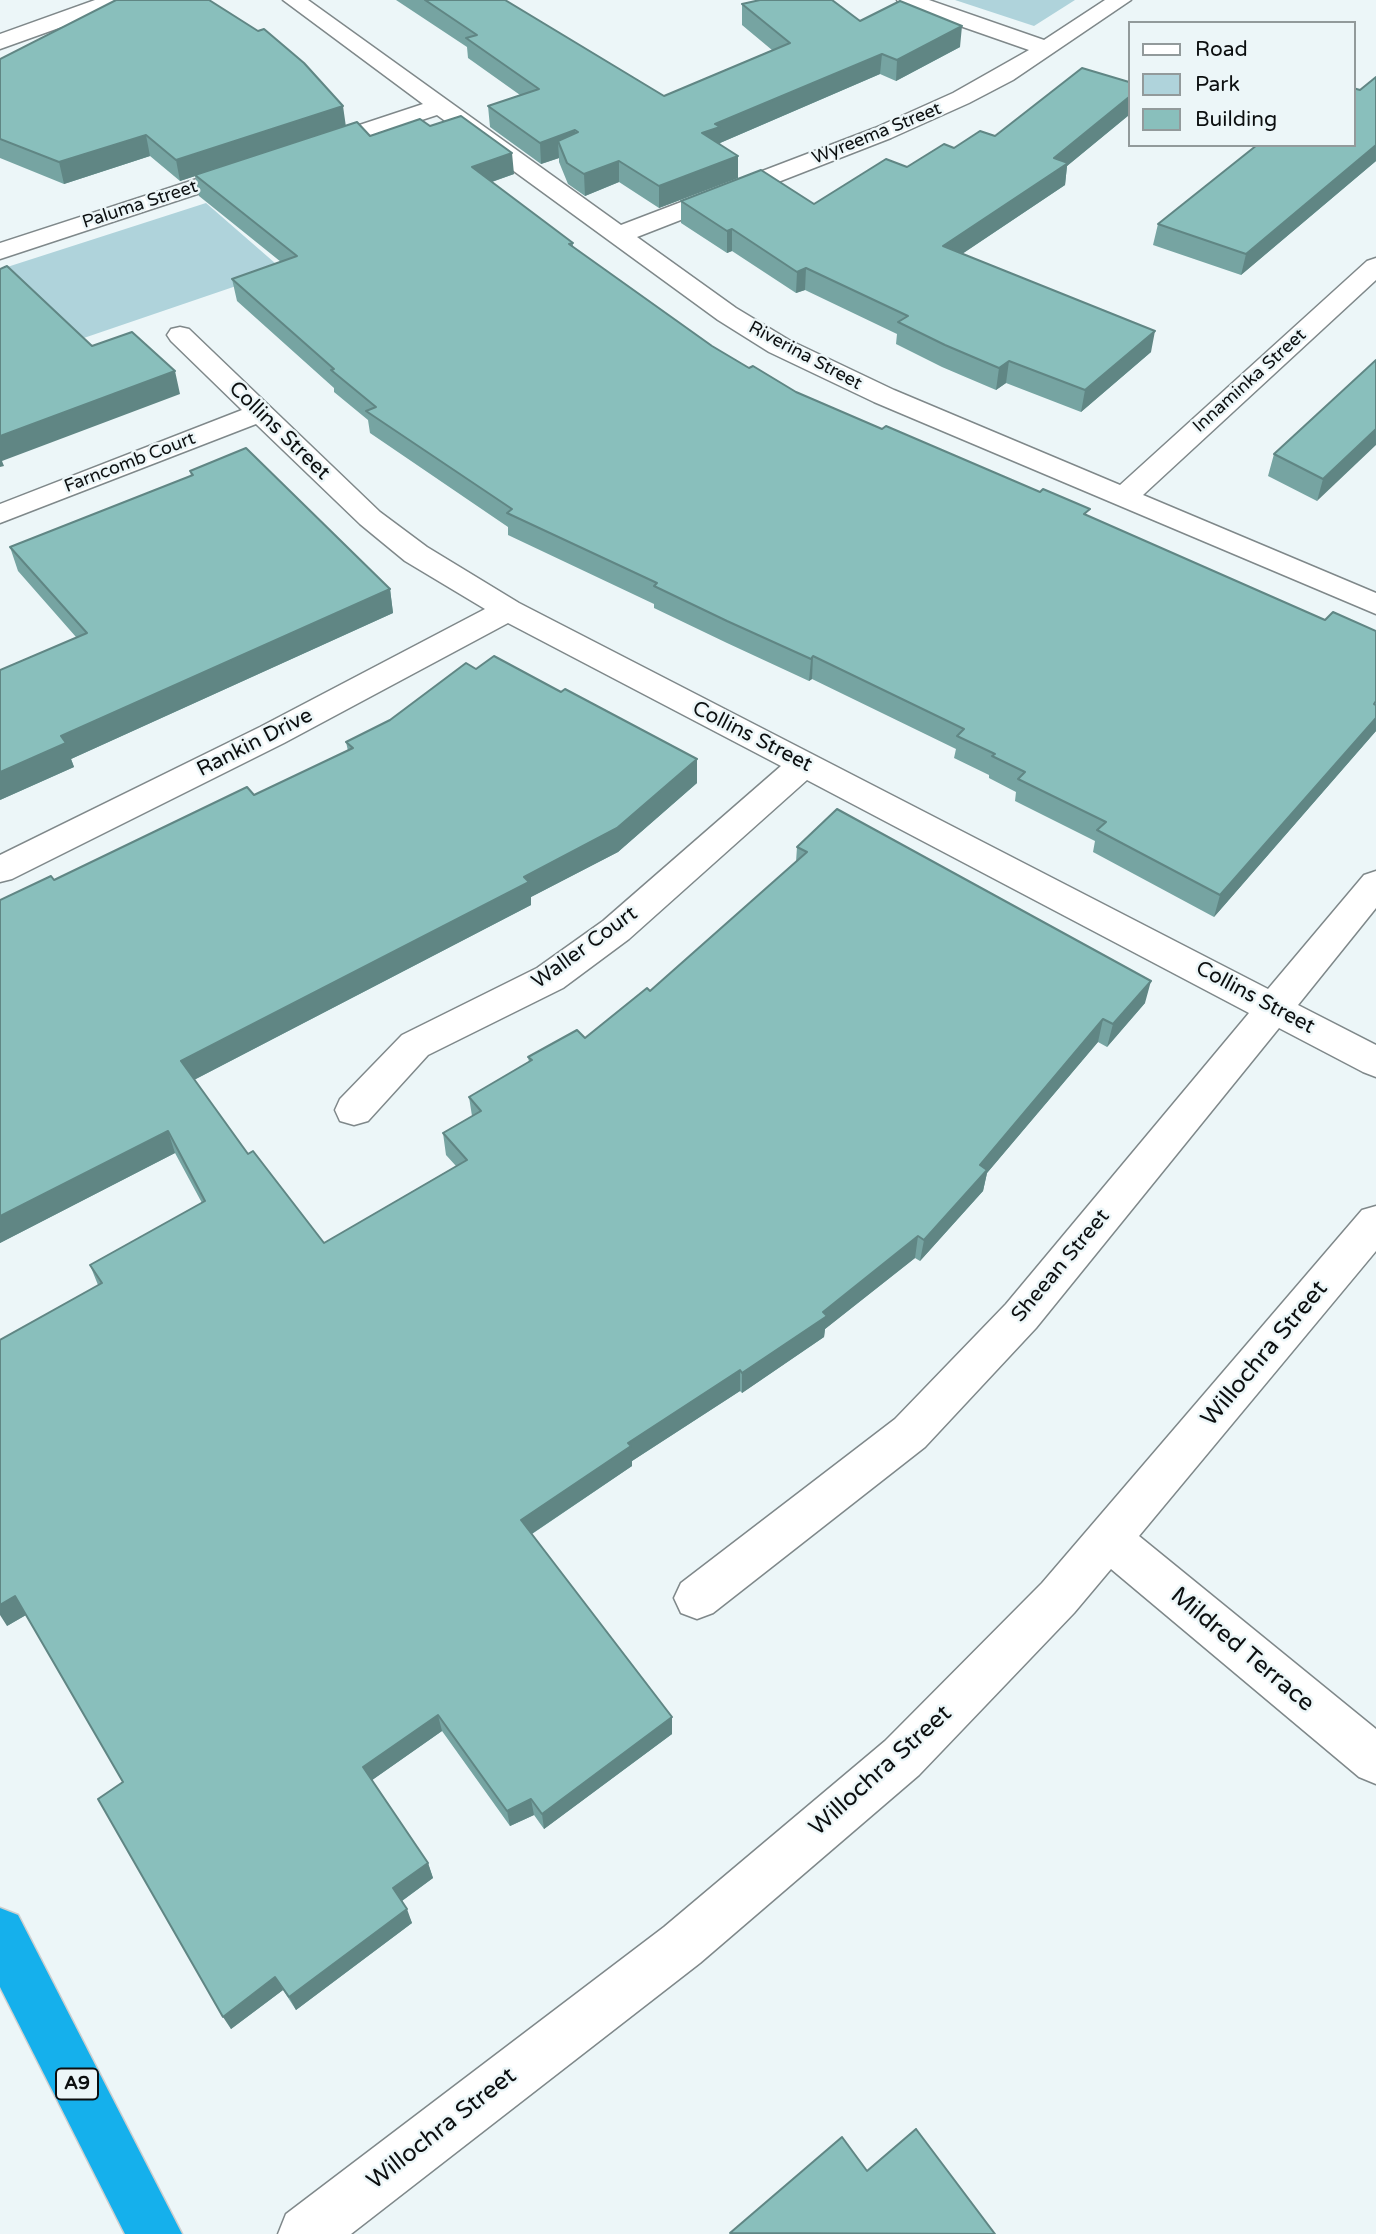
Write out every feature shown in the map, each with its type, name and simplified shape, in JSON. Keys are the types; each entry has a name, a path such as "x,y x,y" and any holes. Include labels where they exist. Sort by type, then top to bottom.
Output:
{"highway":[{"name":"A9","path":"0,1933 154,2234"}],"street":[{"path":"0,42 115,0"},
{"name":"Riverina Street","path":"294,0 727,314 789,351 884,396 1376,604"},
{"path":"908,0 1046,48"},
{"name":"Wyreema Street","path":"618,235 883,133 961,99 1120,0"},
{"path":"296,153 440,106"},
{"name":"Paluma Street","path":"0,251 271,162"},
{"name":"Innaminka Street","path":"1125,496 1376,266"},
{"name":"Collins Street","path":"180,335 379,525 416,554 508,610 1376,1062"},
{"name":"Farncomb Court","path":"0,514 260,413"},
{"name":"Rankin Drive","path":"0,870 272,735 508,610"},
{"name":"Waller Court","path":"354,1110 415,1045 550,978 616,930 804,764"},
{"name":"Sheean Street","path":"697,1598 910,1433 1021,1316 1376,884"},
{"name":"Willochra Street","path":"306,2234 682,1944 902,1758 1058,1598 1376,1222"},
{"name":"Mildred Terrace","path":"1109,1539 1376,1760"}],"green space":[{"path":"955,0 1075,0 1034,26"},
{"path":"206,203 283,270 75,341 1,269"}],"building":[{"path":"116,0 209,0 258,31 264,29 304,63 343,106 176,160 146,135 59,162 0,139 0,59"},
{"path":"425,0 505,0 664,96 790,43 742,4 760,0 832,0 860,21 900,1 962,26 897,60 882,54 715,124 720,127 702,133 738,156 659,186 619,161 584,174 567,163 558,141 578,132 575,130 540,143 488,106 539,89 466,38 477,35"},
{"path":"1082,68 1128,82 1128,98 1054,158 1068,163 943,246 1155,331 1085,390 1009,361 999,368 945,345 898,322 908,316 806,268 797,272 732,229 727,231 681,201 761,170 814,204 886,159 907,167 944,144 954,148 980,131 995,136"},
{"path":"1376,77 1376,145 1246,254 1158,224 1254,147 1355,147 1355,89 1360,90"},
{"path":"461,116 512,153 472,167 573,243 569,244 712,346 749,368 753,366 796,392 882,429 886,426 1040,492 1043,489 1090,509 1084,514 1325,620 1333,612 1376,631 1376,718 1220,895 1097,830 1106,822 1018,779 1025,772 957,736 964,729 813,656 811,659 727,621 654,586 657,583 507,513 512,509 366,411 376,407 331,370 334,369 232,279 297,256 195,175 357,122 370,136 420,119 430,126"},
{"path":"7,266 92,346 132,332 175,371 0,436 0,269"},
{"path":"1376,360 1376,429 1323,479 1274,454"},
{"path":"246,448 390,589 61,736 66,743 0,772 0,670 87,633 10,547 193,475 190,471"},
{"path":"494,656 561,692 565,689 697,759 617,828 524,877 529,882 181,1061 248,1154 253,1151 324,1243 467,1160 443,1133 481,1111 469,1097 532,1060 528,1057 577,1030 585,1038 647,988 650,991 807,852 797,847 837,809 1151,981 1113,1024 1103,1019 980,1165 987,1170 924,1240 918,1236 823,1312 827,1316 742,1373 740,1370 628,1443 631,1446 521,1520 672,1717 542,1814 531,1799 507,1811 438,1715 363,1767 428,1863 393,1888 407,1909 289,1997 275,1977 223,2017 98,1799 123,1782 15,1596 0,1605 0,1340 102,1283 90,1265 205,1201 168,1131 0,1216 0,900 51,876 54,880 247,787 254,795 353,748 346,742 390,720 466,663 476,669"},
{"path":"916,2129 995,2234 730,2233 842,2137 867,2171"}]}
